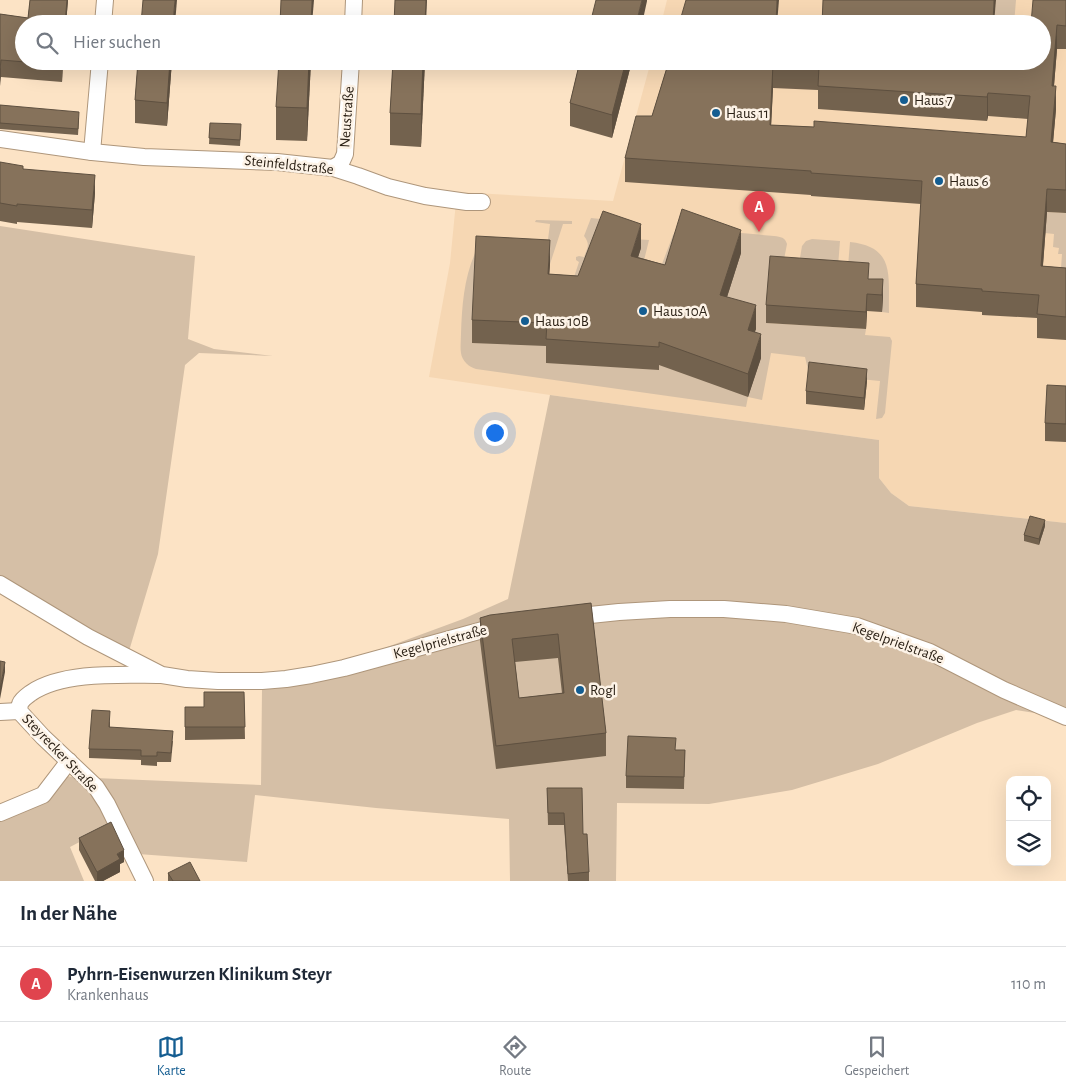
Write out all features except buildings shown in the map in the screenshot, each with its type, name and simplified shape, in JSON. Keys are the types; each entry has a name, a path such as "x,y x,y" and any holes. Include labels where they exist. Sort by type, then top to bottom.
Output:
{"street":[{"path":"104,15 106,0"},
{"path":"353,15 354,0"},
{"path":"92,152 99,70"},
{"name":"Neustraße","path":"333,168 341,163 345,154 350,70"},
{"name":"Steinfeldstraße","path":"0,139 144,157 277,162 333,168 388,187 425,196 482,202"},
{"name":"Kegelprielstraße","path":"0,584 88,636 162,675 187,679 262,681 311,675 344,668 490,628 516,624"},
{"name":"Kegelprielstraße","path":"560,618 670,609 724,609 786,614 857,626 930,652 1004,690 1066,717"},
{"name":"Steyrecker Straße","path":"146,881 107,804 96,787 43,737 19,711 20,703 26,697 38,688 58,680 94,676 162,675"},
{"path":"0,712 19,711"},
{"path":"0,813 43,795 69,761"}],"shaded area":[{"path":"667,0 1066,0 1066,523 909,506 891,493 879,478 879,440 429,377 450,263 457,192 613,201 649,70 1051,70 1051,15 663,15"},
{"path":"996,0 1016,0 1015,15 995,15"},
{"path":"1047,212 1066,213 1066,269 1061,268 1062,254 1058,254 1059,248 1053,247 1054,234 1045,233"},
{"path":"591,218 620,221 619,238 649,240 639,281 578,299 574,277 579,262 576,260 576,257 584,257 588,247 584,236"},
{"path":"536,220 572,221 572,224 563,224 550,264 547,247 550,224 535,222"},
{"path":"0,226 195,256 188,339 214,349 273,356 199,353 185,365 158,554 129,651 0,577"},
{"path":"676,230 708,230 774,236 784,239 787,244 781,275 767,323 866,329 865,335 890,337 892,341 885,413 882,418 876,419 880,381 809,374 805,357 771,353 762,400 748,397 746,407 476,369 464,361 461,353 463,302 466,281 476,251 472,343 654,285"},
{"path":"812,239 840,241 837,279 797,276 802,246 806,241"},
{"path":"850,242 865,245 875,250 882,257 888,276 889,313 882,312 847,279"},
{"path":"550,395 879,440 879,478 891,493 909,506 1066,523 1066,724 1041,714 1016,710 977,723 878,764 792,790 709,804 617,803 616,881 510,881 509,819 376,808 255,795 247,862 138,854 95,778 261,785 261,676 352,660 463,619 508,599"},
{"path":"66,776 80,778 91,789 112,825 70,847 84,881 0,881 0,821"}],"place":[{"name":"Haus 7","path":"904,100"},
{"name":"Haus 11","path":"716,113"},
{"name":"Haus 6","path":"939,181"},
{"name":"Pyhrn-Eisenwurzen Klinikum Steyr","path":"759,232"},
{"name":"Haus 10A","path":"643,311"},
{"name":"Haus 10B","path":"525,321"},
{"name":"Rogl","path":"580,690"}]}
